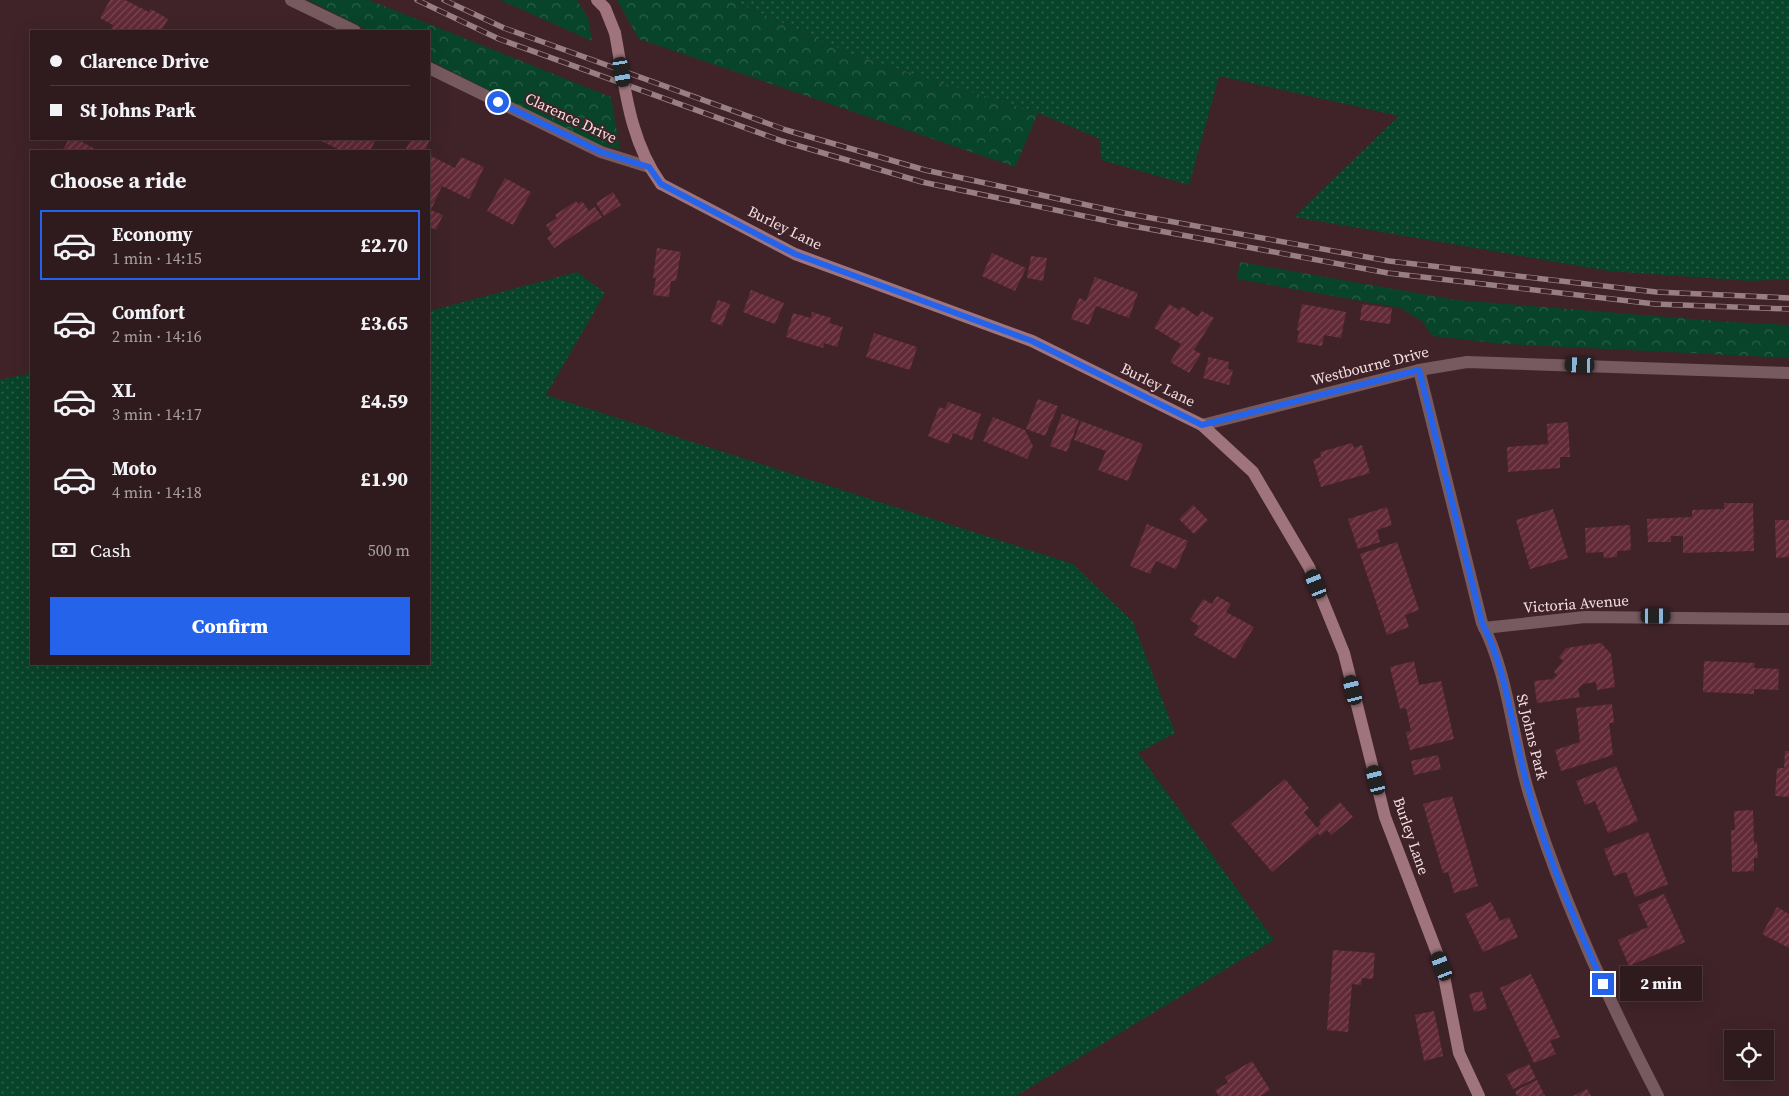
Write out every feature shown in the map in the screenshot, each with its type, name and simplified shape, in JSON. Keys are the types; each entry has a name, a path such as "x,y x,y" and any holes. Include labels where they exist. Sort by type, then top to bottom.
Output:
{"street":[{"path":"291,0 353,30"},
{"name":"Burley Lane","path":"598,0 605,8 615,33 633,129 649,167 661,184 795,254 1032,341 1202,425 1253,472 1309,567 1344,653 1385,817 1442,966 1459,1053 1480,1096"},
{"name":"Clarence Drive","path":"430,68 601,152 649,167"},
{"name":"Westbourne Drive","path":"1202,425 1419,370 1467,362 1789,373"},
{"name":"St Johns Park","path":"1419,370 1484,628 1493,645 1528,789 1555,870 1626,1035 1658,1096"},
{"name":"Victoria Avenue","path":"1484,628 1584,617 1789,619"}],"green space":[{"path":"308,0 369,0 611,97 620,149 595,144 430,61 430,30 368,30"},
{"path":"500,0 577,0 588,18 592,41"},
{"path":"617,0 731,0 854,55 1038,113 1015,167 639,39"},
{"path":"731,0 1789,0 1789,279 1751,281 1609,271 1294,217 1399,116 1219,76 1189,185 1101,160 1100,139 1038,113 854,55"},
{"path":"1240,262 1456,300 1789,325 1789,358 1505,344 1432,336 1423,322 1401,308 1237,279"},
{"path":"577,272 605,293 546,395 1073,564 1133,622 1175,733 1138,753 1274,940 1016,1096 0,1096 0,380 30,373 30,665 430,665 430,311"}],"building":[{"path":"110,0 125,0 149,12 151,9 168,19 162,30 110,30 113,25 100,18"},
{"path":"68,140 83,140 82,142 95,149 94,150 63,150"},
{"path":"319,140 376,140 370,150 340,150"},
{"path":"410,140 429,141 425,150 406,150"},
{"path":"430,156 455,168 461,157 484,167 469,199 442,186 431,210 443,215 436,230 430,227"},
{"path":"505,178 531,192 513,225 487,211"},
{"path":"613,192 621,205 604,216 596,203"},
{"path":"576,201 578,204 582,201 589,211 595,207 602,217 554,248 547,238 552,234 546,225 557,218 555,215"},
{"path":"657,248 681,252 676,281 671,281 669,297 653,295 656,278 653,278"},
{"path":"992,253 1026,268 1015,291 982,276"},
{"path":"1031,256 1047,258 1043,281 1027,278"},
{"path":"1095,277 1138,293 1129,318 1096,306 1089,325 1071,319 1079,298 1086,301"},
{"path":"751,290 784,303 775,324 743,312"},
{"path":"718,300 730,304 722,326 710,321"},
{"path":"1169,304 1179,310 1182,306 1198,317 1202,311 1214,318 1194,350 1201,354 1189,373 1170,362 1181,344 1154,328"},
{"path":"1302,304 1346,312 1341,338 1324,335 1322,346 1297,342 1299,331 1297,330"},
{"path":"1362,304 1392,308 1390,324 1360,320"},
{"path":"812,312 831,318 829,323 843,327 837,347 824,343 823,348 786,337 793,313 811,318"},
{"path":"874,333 917,347 910,370 866,357"},
{"path":"1209,357 1229,362 1228,369 1233,370 1229,385 1203,378"},
{"path":"1038,399 1058,406 1045,436 1026,429"},
{"path":"948,402 981,414 972,440 953,433 949,444 928,436 939,407 945,409"},
{"path":"1062,414 1079,420 1067,452 1050,446"},
{"path":"993,417 1025,430 1033,446 1027,459 983,441"},
{"path":"1081,421 1143,444 1128,481 1098,470 1106,451 1074,440"},
{"path":"1568,422 1570,457 1560,457 1560,468 1508,472 1507,447 1548,444 1547,424"},
{"path":"1352,443 1354,448 1362,445 1370,473 1321,487 1313,460 1321,457 1320,452"},
{"path":"1724,503 1753,503 1754,551 1683,553 1683,536 1671,536 1671,542 1648,542 1647,519 1692,517 1692,510 1724,509"},
{"path":"1193,505 1208,520 1194,534 1179,519"},
{"path":"1387,507 1392,525 1377,530 1380,542 1358,549 1348,519"},
{"path":"1553,509 1568,558 1530,569 1516,520"},
{"path":"1775,520 1789,520 1789,557 1776,558"},
{"path":"1147,524 1188,541 1176,569 1156,561 1150,574 1130,566"},
{"path":"1630,525 1631,550 1617,551 1617,557 1604,558 1603,552 1586,553 1585,528"},
{"path":"1397,542 1419,610 1405,615 1409,627 1387,635 1360,554"},
{"path":"1217,596 1231,604 1226,612 1254,627 1235,659 1194,635 1199,626 1190,620 1203,599 1212,604"},
{"path":"1601,643 1611,654 1615,687 1597,690 1596,682 1583,684 1578,689 1580,697 1537,703 1534,681 1553,679 1557,675 1554,672 1563,661 1559,657 1566,648"},
{"path":"1414,661 1419,685 1441,681 1454,739 1410,750 1406,732 1411,731 1406,708 1400,709 1390,667"},
{"path":"1704,661 1755,663 1754,668 1779,669 1778,690 1754,689 1754,694 1703,692"},
{"path":"1612,704 1614,723 1609,723 1613,755 1561,771 1555,750 1580,742 1576,708"},
{"path":"1785,751 1789,751 1789,797 1775,796 1777,768 1784,768"},
{"path":"1438,755 1441,769 1414,775 1411,761"},
{"path":"1616,766 1638,821 1608,833 1595,801 1585,805 1576,781"},
{"path":"1285,779 1309,808 1304,812 1317,828 1321,824 1319,821 1340,802 1353,817 1331,835 1327,830 1320,836 1318,833 1272,872 1231,824"},
{"path":"1452,796 1478,886 1454,893 1448,872 1443,873 1423,804"},
{"path":"1753,810 1754,843 1757,842 1758,858 1754,858 1754,871 1732,872 1731,830 1735,830 1734,811"},
{"path":"1648,832 1668,884 1635,897 1626,872 1614,876 1604,849"},
{"path":"1664,894 1685,942 1629,966 1618,940 1648,927 1638,905"},
{"path":"1491,902 1500,921 1509,917 1518,937 1483,952 1465,914"},
{"path":"1777,907 1789,914 1789,948 1762,934"},
{"path":"1333,950 1375,953 1373,979 1362,978 1361,985 1352,984 1348,1032 1327,1030"},
{"path":"1531,974 1560,1037 1550,1041 1556,1054 1534,1063 1500,988"},
{"path":"1482,991 1487,1009 1474,1012 1469,994"},
{"path":"1434,1011 1443,1056 1424,1061 1415,1015"},
{"path":"1252,1061 1270,1090 1261,1096 1219,1096 1215,1090 1228,1083 1225,1077"},
{"path":"1529,1064 1536,1078 1513,1089 1506,1075"},
{"path":"1537,1080 1545,1096 1517,1096 1515,1091"},
{"path":"1587,1089 1591,1096 1573,1096"}],"railway":[{"path":"417,0 499,39 782,141 922,182 1122,224 1388,273 1655,304 1789,309"},
{"path":"444,0 504,28 786,130 925,170 1124,213 1389,261 1656,292 1789,298"}],"route":[{"path":"498,102 601,152 649,167 661,184 795,254 1032,341 1202,425 1419,370 1482,623 1493,645 1528,789 1555,870 1603,984"}]}
